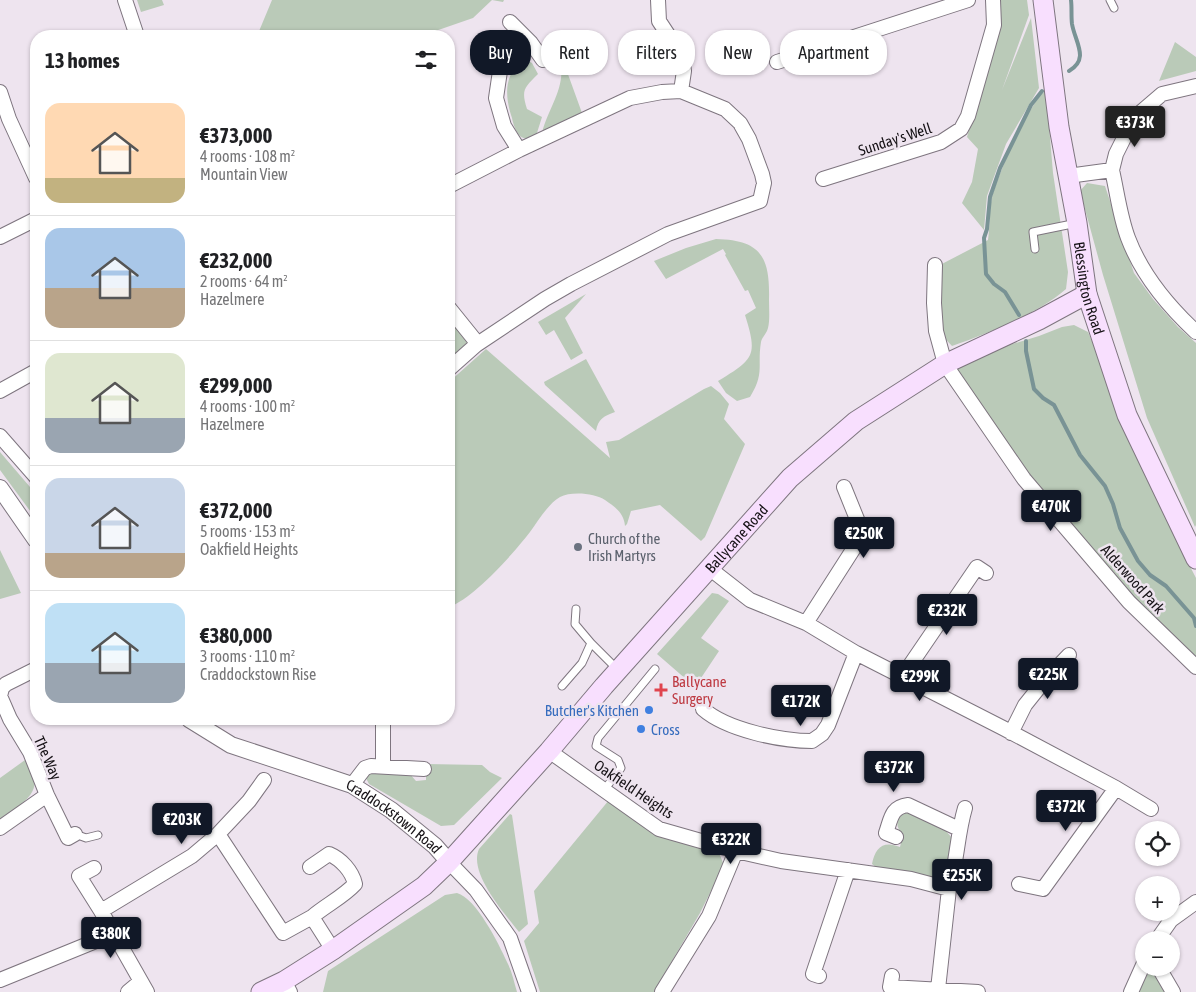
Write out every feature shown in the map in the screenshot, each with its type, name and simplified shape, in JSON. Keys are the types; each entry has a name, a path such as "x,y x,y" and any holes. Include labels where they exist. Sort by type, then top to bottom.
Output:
{"main road":[{"name":"Blessington Road","path":"1043,0 1059,127 1077,223 1087,294 1127,415 1196,559"},
{"name":"Ballycane Road","path":"262,992 287,986 333,950 424,886 449,862 790,478 856,421 945,364 1040,320 1087,294"}],"street":[{"path":"125,0 135,30"},
{"path":"658,0 659,20 682,56 684,71 681,91"},
{"path":"777,62 968,0"},
{"name":"Sunday's Well","path":"823,179 942,142 961,129 968,116 994,25 994,0"},
{"path":"510,22 518,30"},
{"path":"531,43 541,57"},
{"path":"499,75 496,98 504,126 519,150"},
{"path":"1196,87 1162,94 1134,118 1116,154 1112,170 1128,238 1143,268 1162,296 1196,332"},
{"path":"455,183 519,150 630,98 662,92 681,91 725,109 740,123 749,139 764,183 760,201 668,234 545,299 476,345 455,364"},
{"path":"0,92 9,119 30,165"},
{"path":"1068,176 1112,170"},
{"path":"0,237 30,222"},
{"name":"Alderwood Park","path":"936,265 934,303 936,331 945,364 1024,479 1130,602 1196,667"},
{"path":"455,315 474,339 476,345"},
{"path":"0,391 30,374"},
{"path":"0,436 30,470"},
{"path":"806,623 863,534 844,487"},
{"path":"0,488 30,531"},
{"path":"902,677 976,567 986,573"},
{"path":"709,568 750,600 806,623 856,653 1116,788 1151,809"},
{"path":"703,708 709,714 756,733 778,738 812,741 822,734 828,725 856,653"},
{"path":"1011,733 1025,705 1069,654"},
{"name":"The Way","path":"30,672 6,684 2,688 0,696 10,719 30,752 47,796 68,838 75,834"},
{"name":"Craddockstown Road","path":"204,725 231,744 352,785 391,810 435,846 476,890 510,938 529,992"},
{"path":"383,725 383,767"},
{"name":"Oakfield Heights","path":"549,751 659,829 736,851 781,860 911,879 949,889"},
{"path":"352,785 365,768 371,766 424,769"},
{"path":"102,911 192,856 218,834 249,801 264,780"},
{"path":"1019,884 1044,889 1116,788"},
{"name":"The Way","path":"0,828 47,796"},
{"path":"896,837 886,833 893,813 900,806 908,805 959,829"},
{"path":"938,989 949,889 953,876 959,829 965,808"},
{"path":"218,834 283,933 312,917 325,906 347,893 355,884 352,875 336,857 329,854 310,868"},
{"path":"662,992 709,916 736,851"},
{"path":"94,868 79,876 102,911 144,987 128,992"},
{"path":"819,976 813,974 848,870"},
{"path":"1164,931 1172,920 1196,902"},
{"path":"312,917 333,950"},
{"path":"0,980 113,934"},
{"path":"892,976 890,987 978,992"},
{"path":"1131,992 1138,976"},
{"path":"1164,976 1173,992"}],"lane":[{"path":"1110,0 1114,8"},
{"path":"1035,249 1033,232 1077,223"},
{"path":"576,609 575,624 618,670"},
{"path":"562,686 582,662 591,643"},
{"path":"604,790 621,768 618,760 596,746 598,738 654,669"},
{"path":"75,834 86,838 98,835"}],"green space":[{"path":"137,0 162,0 164,5 141,12"},
{"path":"272,0 492,0 473,18 438,30 260,30"},
{"path":"1000,0 1027,0 1029,15 1002,90 1031,18 1039,88 1006,144 987,196 984,230 962,203 972,182 978,149 967,137 1000,18"},
{"path":"1175,42 1196,57 1196,71 1159,81"},
{"path":"531,62 538,74 524,93 527,109 542,117 536,136 528,139 520,136 515,128 507,93 511,75 531,75"},
{"path":"568,75 582,113 542,133 558,92 561,76"},
{"path":"1046,90 1053,173 1068,272 1066,289 1027,315 952,346 938,331 938,266 988,240 990,208 1000,173 1014,140 1031,110"},
{"path":"1087,183 1105,186 1134,273 1153,299 1178,327 1196,343 1195,527 1147,418 1103,275 1080,191"},
{"path":"716,239 732,240 753,248 760,254 768,273 769,322 761,342 759,375 755,389 750,397 737,401 726,393 718,381 739,367 750,355 752,348 751,340 745,315 756,308 748,290 745,291 723,249 666,279 654,261 686,248"},
{"path":"586,294 565,318 583,353 571,360 554,330 546,335 538,322"},
{"path":"1074,325 1088,332 1182,551 1196,578 1196,664 1131,600 1026,477 954,367 996,349 1062,327"},
{"path":"455,326 469,343 455,356"},
{"path":"486,349 610,458 606,442 619,440 711,386 729,404 724,419 745,444 705,537 701,541 660,505 631,511 625,526 623,517 605,500 583,494 565,495 547,508 523,541 481,585 470,595 455,604 455,377"},
{"path":"586,359 615,412 602,418 596,431 544,382"},
{"path":"0,452 30,487 30,511 0,470"},
{"path":"0,550 21,593 0,599"},
{"path":"712,593 718,594 729,601 701,638 719,651 695,687 657,654"},
{"path":"25,760 33,776 35,785 33,791 24,802 0,819 0,778"},
{"path":"426,764 482,765 490,772 502,778 454,825 441,826 369,784 366,778 369,774 385,770 409,773 416,781 426,780"},
{"path":"609,800 655,834 719,853 724,865 700,913 654,992 540,992 524,941 539,923 534,891"},
{"path":"907,812 946,831 952,838 947,880 940,883 877,868 872,864 875,854 884,845 889,844 900,847 903,834 897,825 900,816"},
{"path":"510,814 512,815 528,924 519,932 497,904 483,881 477,859 479,849"},
{"path":"457,893 472,903 486,923 509,965 517,992 323,992 328,971 445,895"},
{"path":"1145,976 1159,976 1170,992 1137,992"}],"waterway":[{"path":"1069,71 1079,61 1080,56 1072,24 1071,0"},
{"path":"1019,315 1005,292 994,284 986,274 984,238 987,229 990,197 1000,168 1031,105 1042,91"},
{"path":"1026,341 1026,351 1034,389 1054,405 1080,455 1105,486 1120,528 1138,561 1150,575 1166,586 1194,618 1196,626"}],"place":[{"name":"Church of the Irish Martyrs","path":"578,547"},
{"name":"Ballycane Surgery","path":"661,690"},
{"name":"Butcher's Kitchen","path":"649,710"},
{"name":"Cross","path":"641,729"}]}
